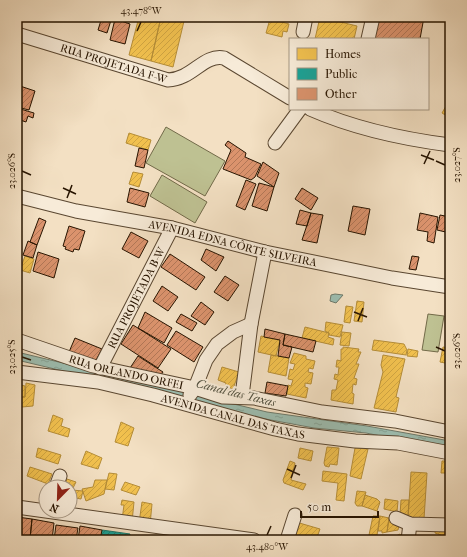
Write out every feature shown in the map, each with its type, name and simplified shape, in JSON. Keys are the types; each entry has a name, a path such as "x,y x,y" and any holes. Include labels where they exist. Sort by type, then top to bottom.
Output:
{"street":[{"path":"303,32 306,17"},
{"path":"368,38 373,17"},
{"name":"RUA PROJETADA F-W","path":"17,34 168,80 185,77 209,59 217,57 224,58 289,97"},
{"path":"275,143 299,110"},
{"path":"312,110 337,120 418,141 450,145"},
{"name":"AVENIDA EDNA CÔRTE SILVEIRA","path":"17,196 76,211 172,228 265,252 392,278 450,287"},
{"name":"RUA PROJETADA B-W","path":"100,368 172,228"},
{"path":"242,396 251,324 265,252"},
{"path":"190,396 206,360 217,344 233,332 251,324"},
{"name":"RUA ORLANDO ORFEI","path":"17,340 190,396 242,396 322,412 395,421 450,432"},
{"name":"AVENIDA CANAL DAS TAXAS","path":"17,372 91,381 153,395 190,396 298,434 348,440 398,443 450,453"},
{"path":"17,507 38,510"},
{"path":"287,540 296,514"},
{"path":"78,516 172,534 254,540"},
{"path":"396,518 410,524 450,525"},
{"path":"408,540 410,524"}],"green space":[{"path":"166,127 225,161 205,196 146,163"},
{"path":"162,175 207,202 195,223 150,196"},
{"path":"428,314 444,316 438,352 422,350"}],"water":[{"path":"331,295 343,295 336,303 330,301"},
{"path":"17,352 267,412 367,426 450,441 450,450 366,433 314,428 260,418 17,360"}],"building: Homes":[{"path":"139,17 161,17 151,61 129,55"},
{"path":"161,17 185,17 173,67 151,61"},
{"path":"320,17 357,26 354,38 315,38"},
{"path":"270,19 289,24 287,32 283,31 282,37 266,33"},
{"path":"450,99 450,118 442,113"},
{"path":"129,133 151,140 148,150 126,143"},
{"path":"133,172 143,174 139,187 129,184"},
{"path":"25,256 34,259 30,273 20,270"},
{"path":"357,301 364,302 362,322 354,321"},
{"path":"346,306 353,307 350,323 344,322"},
{"path":"326,322 343,325 340,337 329,335 329,333 325,331"},
{"path":"305,327 329,333 328,337 334,339 333,345 302,338"},
{"path":"342,332 351,333 349,346 340,345"},
{"path":"261,336 280,340 276,356 258,352"},
{"path":"374,340 404,344 407,350 406,355 372,350"},
{"path":"343,347 359,349 358,352 361,352 356,364 359,364 354,378 357,379 356,385 353,384 353,404 331,400 332,390 336,390 338,380 334,379 335,374 338,375 339,367 336,367 337,360 341,361 341,349 343,349"},
{"path":"443,347 450,348 450,364 440,362"},
{"path":"408,349 418,351 417,357 407,356"},
{"path":"294,353 306,356 306,359 315,361 313,369 309,368 308,372 313,373 311,384 305,383 305,387 308,388 306,398 287,394 288,385 291,386 293,380 288,379 290,369 293,370 295,364 290,363"},
{"path":"271,355 289,358 286,376 268,372"},
{"path":"383,355 405,359 396,397 399,398 396,412 374,408 383,372 381,365"},
{"path":"222,367 239,372 233,389 225,386 226,383 218,380"},
{"path":"26,383 35,385 33,406 22,407 20,403 22,397 25,397"},
{"path":"17,384 25,386 25,397 22,397 21,402 17,401"},
{"path":"53,415 63,419 61,426 70,429 68,437 48,431"},
{"path":"121,422 134,428 128,446 115,442"},
{"path":"17,424 21,424 19,434 17,434"},
{"path":"327,447 339,448 337,465 330,464 329,467 325,466 324,463"},
{"path":"38,448 61,455 58,464 36,457"},
{"path":"300,448 313,451 311,461 298,458"},
{"path":"355,448 368,449 361,479 350,476"},
{"path":"86,451 102,458 98,469 81,464"},
{"path":"290,461 295,463 291,480 306,484 303,490 284,483 283,480"},
{"path":"442,461 450,461 450,493 447,492 449,473 441,473"},
{"path":"30,467 52,474 50,479 38,480 27,476"},
{"path":"323,471 347,474 344,501 336,500 338,483 322,481"},
{"path":"411,472 427,473 424,519 408,518"},
{"path":"109,473 117,474 114,490 105,489"},
{"path":"95,480 107,480 104,494 86,501 82,489 93,487"},
{"path":"125,482 140,487 136,495 121,490"},
{"path":"78,491 83,491 81,499 78,498"},
{"path":"357,491 366,492 362,506 357,506 355,503"},
{"path":"365,495 377,499 380,502 377,511 362,506"},
{"path":"385,499 398,501 397,512 384,509"},
{"path":"122,500 134,502 132,522 122,520 124,505 121,505"},
{"path":"401,500 409,500 408,516 400,515"},
{"path":"142,502 152,504 150,525 139,523"},
{"path":"373,516 380,516 377,535 369,535"},
{"path":"380,516 389,518 387,532 382,533 382,531 378,531"},
{"path":"389,518 400,521 398,530 387,532"},
{"path":"296,522 320,529 316,540 291,540"},
{"path":"436,527 450,530 448,540 439,540 441,535 435,533"},
{"path":"400,534 404,540 377,540 396,536"}],"building: Public":[{"path":"102,530 130,534 129,540 100,540"}],"building: Other":[{"path":"102,17 112,17 107,33 98,30"},
{"path":"377,17 424,17 420,38 374,38"},
{"path":"115,19 130,24 125,44 110,40"},
{"path":"17,85 35,91 29,110 17,107"},
{"path":"17,108 34,113 33,118 28,116 26,122 17,119"},
{"path":"228,141 246,153 245,157 261,164 255,177 251,180 223,169 231,150 225,145"},
{"path":"139,148 148,150 144,168 135,166"},
{"path":"263,162 279,173 274,187 257,176"},
{"path":"246,180 256,184 245,210 236,206"},
{"path":"259,183 274,187 267,211 252,206"},
{"path":"130,188 149,193 145,207 127,202"},
{"path":"302,188 318,198 311,210 295,199"},
{"path":"353,206 370,209 365,235 348,231"},
{"path":"300,210 311,213 307,226 296,224"},
{"path":"311,213 323,215 317,243 302,240"},
{"path":"420,213 438,217 434,243 427,241 428,232 417,230"},
{"path":"440,215 450,217 450,233 437,230"},
{"path":"39,218 46,221 37,245 30,242"},
{"path":"69,226 85,231 79,250 74,249 73,252 65,249 66,247 63,246"},
{"path":"131,232 148,241 139,258 122,249"},
{"path":"28,241 37,245 33,258 23,255"},
{"path":"206,249 224,257 216,271 201,260"},
{"path":"38,252 59,259 54,278 33,271"},
{"path":"170,254 205,277 196,290 161,267"},
{"path":"412,256 419,257 416,270 409,269"},
{"path":"225,276 239,285 228,301 214,292"},
{"path":"162,286 178,297 168,311 153,301"},
{"path":"201,302 214,312 205,325 191,316"},
{"path":"145,312 172,328 164,343 138,328"},
{"path":"181,314 197,323 192,331 176,322"},
{"path":"133,325 171,349 158,368 121,344"},
{"path":"265,329 285,334 283,345 292,347 289,358 278,356 280,340 264,337"},
{"path":"176,331 203,347 194,362 167,345"},
{"path":"285,334 316,341 313,352 283,345"},
{"path":"75,338 102,349 95,362 69,352"},
{"path":"138,356 163,372 161,375 130,368"},
{"path":"267,382 288,386 286,396 265,393"},
{"path":"450,389 450,420 446,419"},
{"path":"17,517 32,519 30,539 17,537"},
{"path":"32,519 54,523 52,540 30,539"},
{"path":"56,525 78,528 76,540 54,540"},
{"path":"80,526 102,530 100,540 78,540"}],"water label":[{"name":"Canal das Taxas","path":"236,393"}]}
